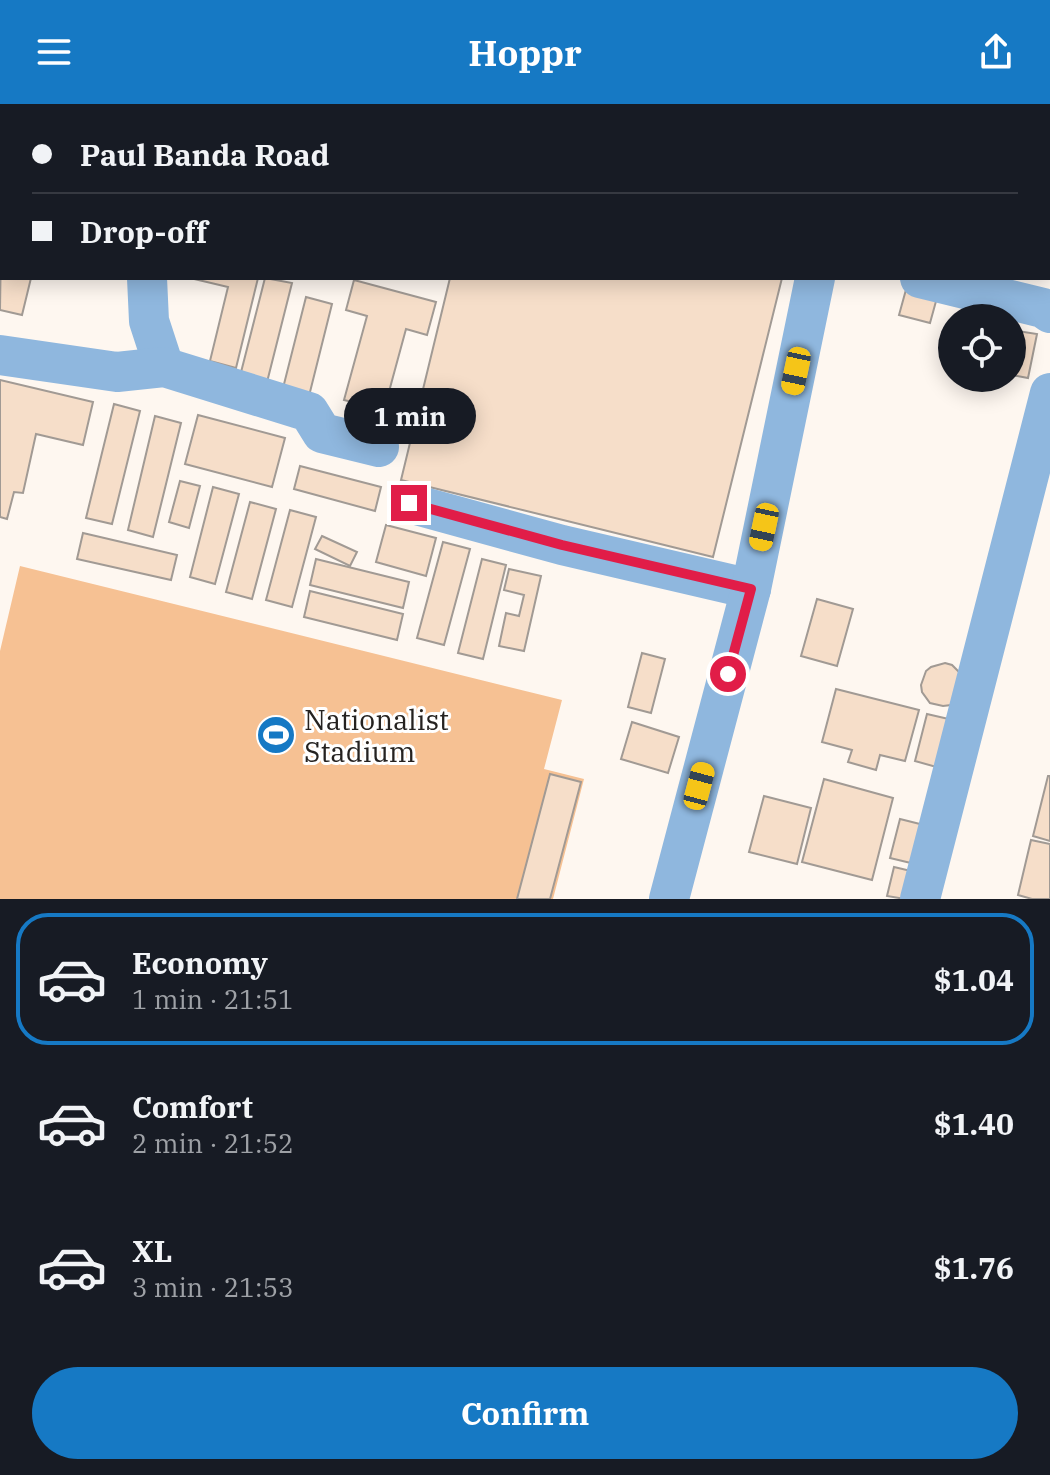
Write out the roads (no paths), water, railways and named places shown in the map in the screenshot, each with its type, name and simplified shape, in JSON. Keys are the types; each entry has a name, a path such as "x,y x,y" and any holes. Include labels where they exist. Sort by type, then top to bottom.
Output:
{"street":[{"path":"147,280 149,321 164,367"},
{"path":"669,899 751,589 815,280"},
{"path":"928,280 1043,308 1050,313"},
{"path":"0,355 117,372 164,367 309,412 322,433 379,447"},
{"path":"920,899 1050,393"},
{"path":"409,503 562,545 751,589"}],"place":[{"name":"Nationalist Stadium","path":"276,735"}]}
